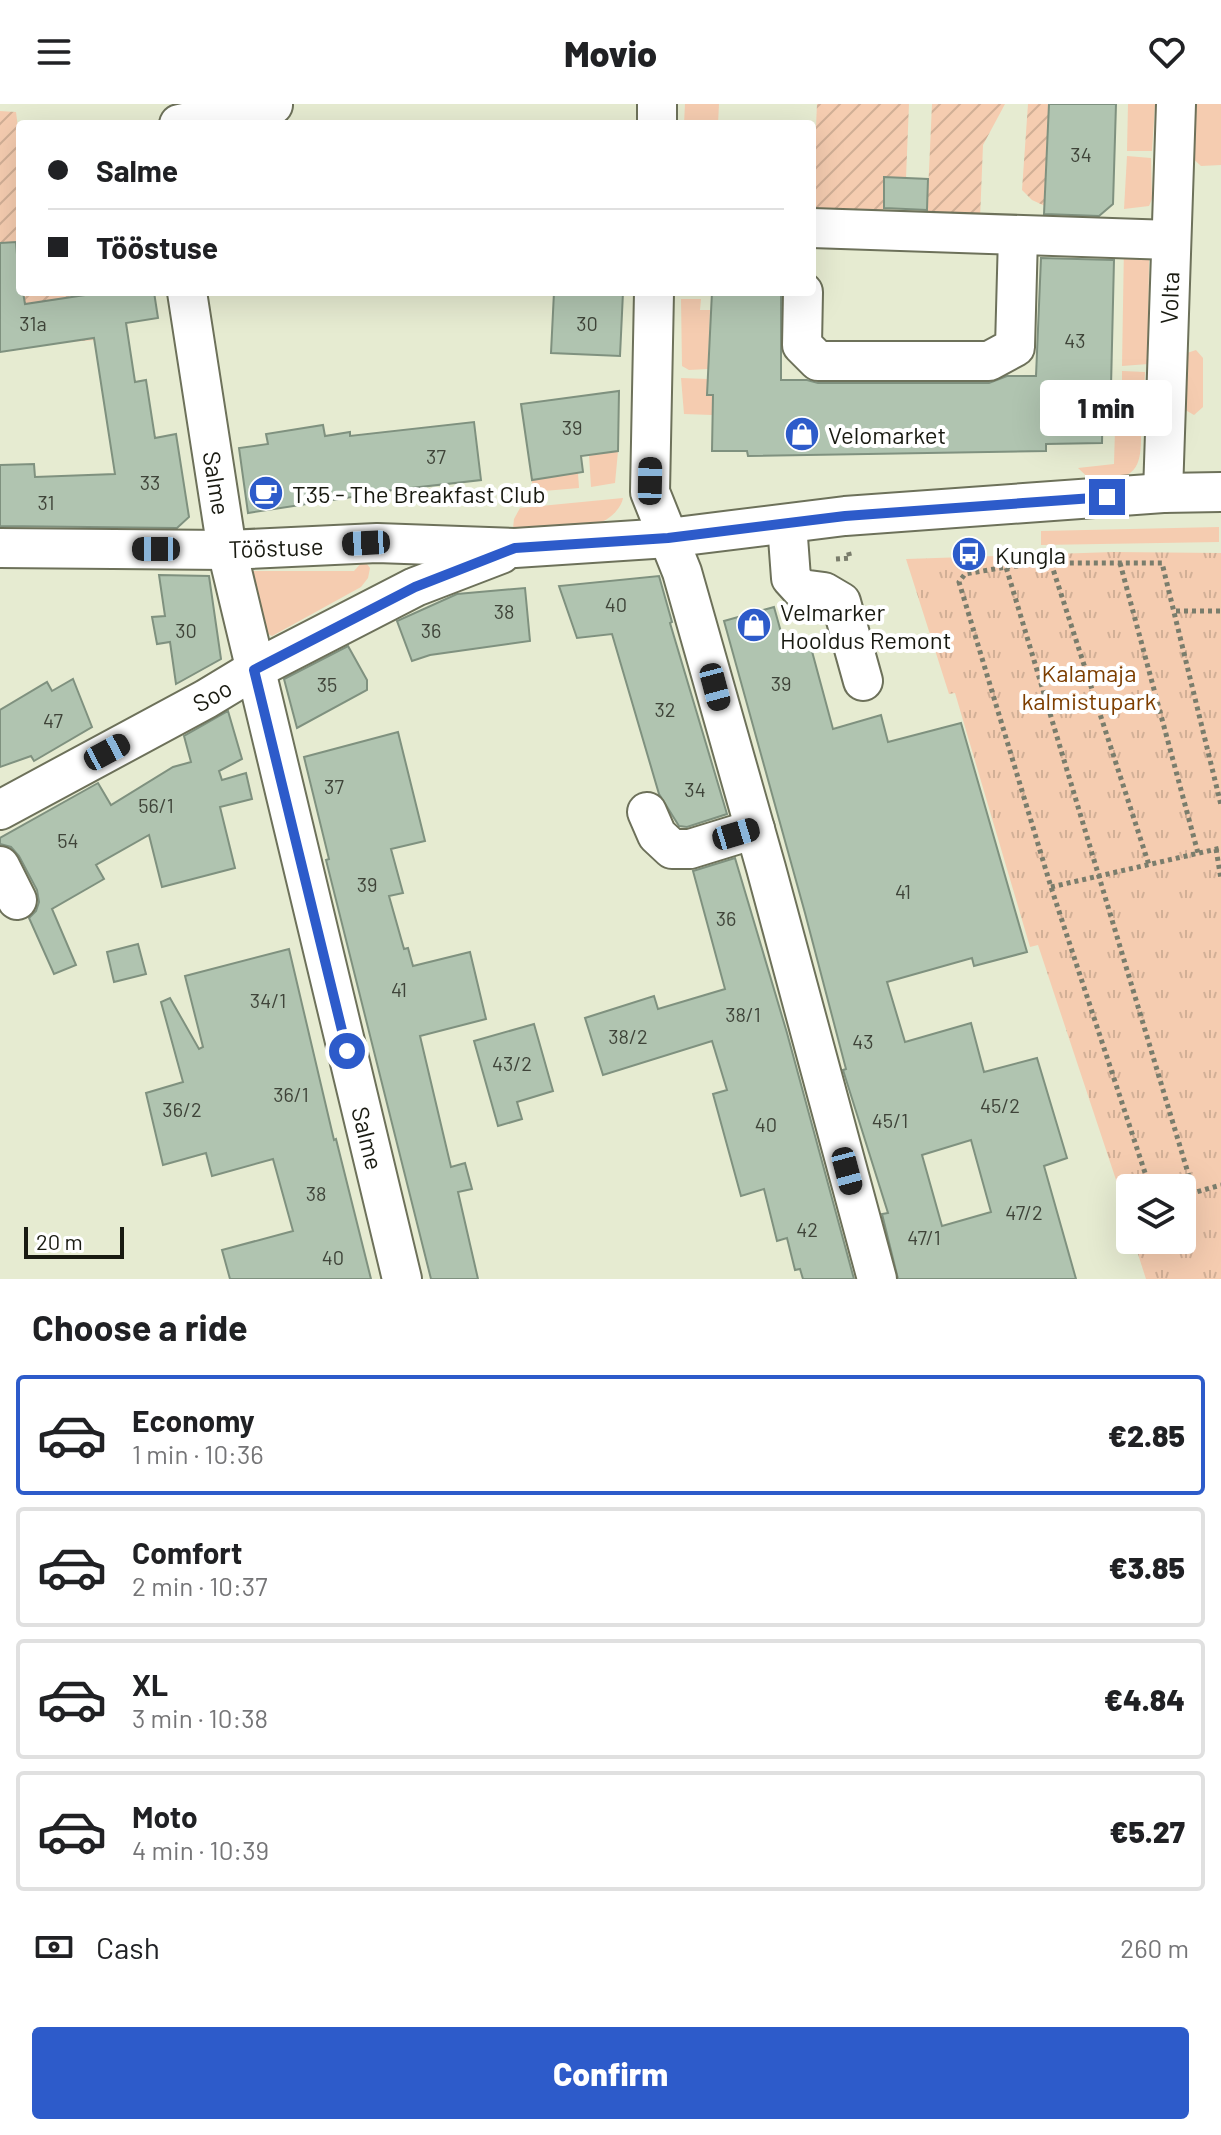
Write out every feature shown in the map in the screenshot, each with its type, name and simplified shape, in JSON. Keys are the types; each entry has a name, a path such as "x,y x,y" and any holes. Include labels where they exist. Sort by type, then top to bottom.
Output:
{"street":[{"name":"Volta","path":"1163,493 1176,104"},
{"path":"199,120 273,105"},
{"path":"816,228 1171,240"},
{"path":"803,296 802,345 818,361 989,361 1015,347 1018,236"},
{"name":"Salme","path":"188,296 227,550 402,1279"},
{"path":"654,296 650,492 682,572 877,1279"},
{"name":"Tööstuse","path":"0,548 227,550 377,543 515,548 668,538 845,516 1163,493 1221,492"},
{"path":"787,524 791,578 801,589 824,592 841,602 863,681"},
{"path":"355,618 381,593 389,569 377,543"},
{"name":"Soo","path":"0,810 254,670 415,587 515,548"},
{"path":"647,812 657,835 672,849 690,849 755,829"},
{"path":"0,866 17,900"}],"path":[{"path":"1051,563 1149,865"},
{"path":"1145,1174 1051,887 959,582 965,574 1051,563 1162,563 1221,805"},
{"path":"1120,563 1198,853"},
{"path":"1006,567 1188,1174"},
{"path":"1176,611 1221,611"},
{"path":"1051,887 1218,849 1221,879"},
{"path":"1196,1192 1221,1185"}],"green space":[{"path":"685,104 719,104 718,120 684,120"},
{"path":"817,104 909,104 906,178 885,178 883,214 816,213"},
{"path":"932,104 1005,104 983,145 980,219 927,215"},
{"path":"1028,104 1049,104 1045,206 1032,200 1022,190"},
{"path":"1128,104 1155,104 1152,151 1127,151"},
{"path":"1190,104 1221,104 1221,165 1201,166 1188,154"},
{"path":"0,111 16,112 17,120 16,264 0,267"},
{"path":"1127,156 1151,158 1152,199 1149,206 1124,209"},
{"path":"1124,246 1147,253 1149,258 1148,364 1122,366"},
{"path":"24,296 91,296 95,340 69,342 63,298 25,304"},
{"path":"681,299 701,299 700,310 710,310 708,369 689,370 682,366"},
{"path":"1196,350 1203,358 1203,407 1194,415 1182,408 1184,354"},
{"path":"1122,371 1145,372 1143,416 1122,415"},
{"path":"681,378 707,379 707,395 713,395 712,415 684,414"},
{"path":"1115,429 1141,429 1137,464 1127,475 1094,483 1078,468 1114,464"},
{"path":"618,451 615,483 591,487 589,455"},
{"path":"578,473 579,488 532,492 532,480"},
{"path":"623,498 616,512 602,522 513,528 520,508"},
{"path":"1219,527 1219,542 1041,545 1041,531"},
{"name":"Kalamaja kalmistupark","path":"1113,552 1221,553 1221,1279 1146,1279 1138,1254 1196,1254 1196,1174 1116,1174 1116,1180 1038,945 1030,947 955,693 949,694 906,559"},
{"path":"364,560 370,568 368,578 361,587 272,636 264,632 253,571 354,571"}],"building":[{"path":"1049,104 1116,104 1113,204 1099,216 1044,214"},
{"path":"884,177 928,179 927,210 884,208"},
{"path":"16,242 16,296 24,296 25,304 78,296 155,296 158,318 126,323 135,382 146,380 155,438 176,434 189,517 177,528 0,526 0,465 34,464 35,477 115,474 94,338 0,352 0,243"},
{"path":"1041,258 1114,260 1111,387 1103,387 1102,443 1046,444 1046,451 748,456 747,451 712,451 713,395 707,395 712,296 781,296 781,380 818,383 989,383 1007,376 1036,376"},
{"path":"554,296 623,296 620,356 551,353"},
{"path":"619,391 618,451 581,456 583,472 532,480 521,404"},
{"path":"474,422 481,480 359,494 248,513 239,448 268,444 266,434 323,425 325,436 350,432 350,436"},
{"path":"159,575 209,576 221,659 176,684 170,642 157,644 152,617 165,616"},
{"path":"659,576 727,814 687,827 679,826 659,794 612,634 577,638 559,586"},
{"path":"525,588 530,641 430,655 412,661 397,621 457,594"},
{"path":"774,607 786,650 810,644 833,729 881,715 888,742 961,723 1027,952 974,966 972,958 887,982 905,1042 971,1023 984,1072 1037,1058 1067,1158 1044,1166 1076,1279 898,1279 882,1214 888,1213 843,1070 846,1069 805,913 724,621","holes":["971,1140 991,1212 942,1226 922,1155"]},
{"path":"348,646 367,680 367,690 297,728 284,679"},
{"path":"73,679 92,727 34,761 31,756 0,767 0,710 47,682 52,691"},
{"path":"228,711 242,759 219,771 222,780 246,773 252,799 220,807 235,868 162,887 149,835 96,865 104,879 52,909 76,965 54,974 29,918 39,902 37,890 19,856 11,847 0,844 0,838 98,783 111,805 173,767 191,762 184,736"},
{"path":"398,732 425,841 391,849 403,893 389,896 404,949 408,948 413,966 470,952 486,1019 420,1036 451,1167 465,1163 472,1189 458,1192 478,1279 431,1279 326,860 329,859 304,757"},
{"path":"735,858 787,1033 854,1279 803,1279 800,1269 795,1270 787,1238 777,1241 764,1189 741,1196 713,1094 727,1090 712,1041 603,1075 585,1018 654,996 658,1009 725,989 693,871"},
{"path":"138,944 146,974 114,982 107,952"},
{"path":"289,949 371,1279 230,1279 222,1250 293,1231 273,1159 212,1176 206,1153 163,1165 146,1093 183,1082 161,1002 170,998 199,1049 203,1047 185,976"},
{"path":"534,1024 553,1091 517,1102 522,1119 498,1126 474,1041"}],"place":[{"name":"Velomarket","path":"802,434"},
{"name":"T35 - The Breakfast Club","path":"266,493"},
{"name":"Kungla","path":"969,554"},
{"name":"Velmarker Hooldus Remont","path":"754,625"}],"route":[{"path":"347,1051 254,670 415,587 515,548 668,538 845,516 1107,497"}]}
